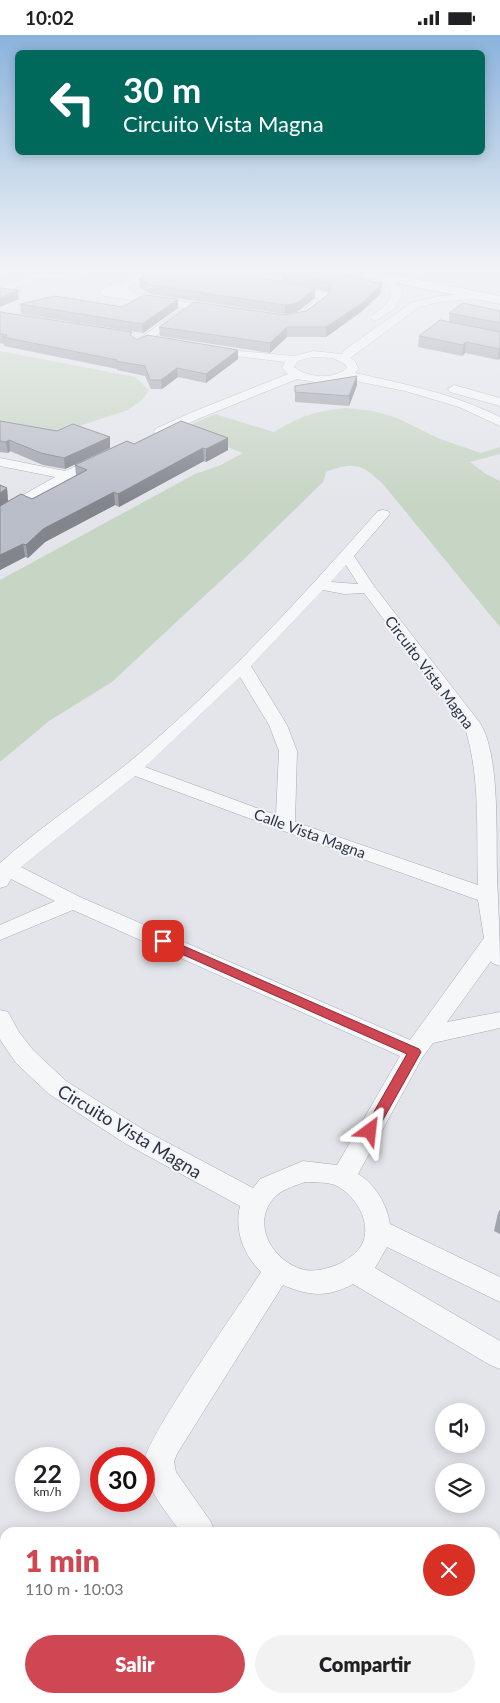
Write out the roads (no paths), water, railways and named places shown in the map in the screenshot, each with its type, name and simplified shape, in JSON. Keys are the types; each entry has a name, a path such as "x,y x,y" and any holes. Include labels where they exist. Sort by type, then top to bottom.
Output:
{"street":[{"path":"140,348 151,351"},
{"path":"197,348 251,357 293,367 321,379 345,375 443,399 471,408 500,422"},
{"path":"321,354 331,348"},
{"path":"345,375 353,369 348,362 350,351 354,348"},
{"path":"148,437 293,367 306,355 321,354 500,402"},
{"path":"206,360 243,366 293,367"},
{"path":"0,514 67,475 112,454"},
{"path":"0,462 67,475"},
{"path":"383,514 321,585 242,666 132,768 18,857 4,875 421,1043 500,1020"},
{"name":"Circuito Vista Magna","path":"343,1177 421,1043 498,949 488,896 485,771 481,745 474,727 368,588 347,556"},
{"path":"321,585 344,589 368,588"},
{"path":"242,666 278,725 288,751 285,825"},
{"name":"Calle Vista Magna","path":"132,768 285,825 488,896"},
{"path":"0,933 73,902"},
{"name":"Circuito Vista Magna","path":"0,1019 21,1054 60,1089 90,1111 192,1170 256,1201"},
{"path":"303,1171 323,1172 343,1177 358,1187 369,1199 376,1215 379,1231 375,1246 368,1260 354,1271 337,1280 316,1283 296,1280 277,1271 261,1257 252,1239 250,1220 256,1201 267,1187 284,1176 303,1171"},
{"path":"379,1231 500,1290"},
{"path":"196,1527 162,1478 158,1461 167,1442 277,1271"},
{"path":"354,1271 500,1356"}]}
